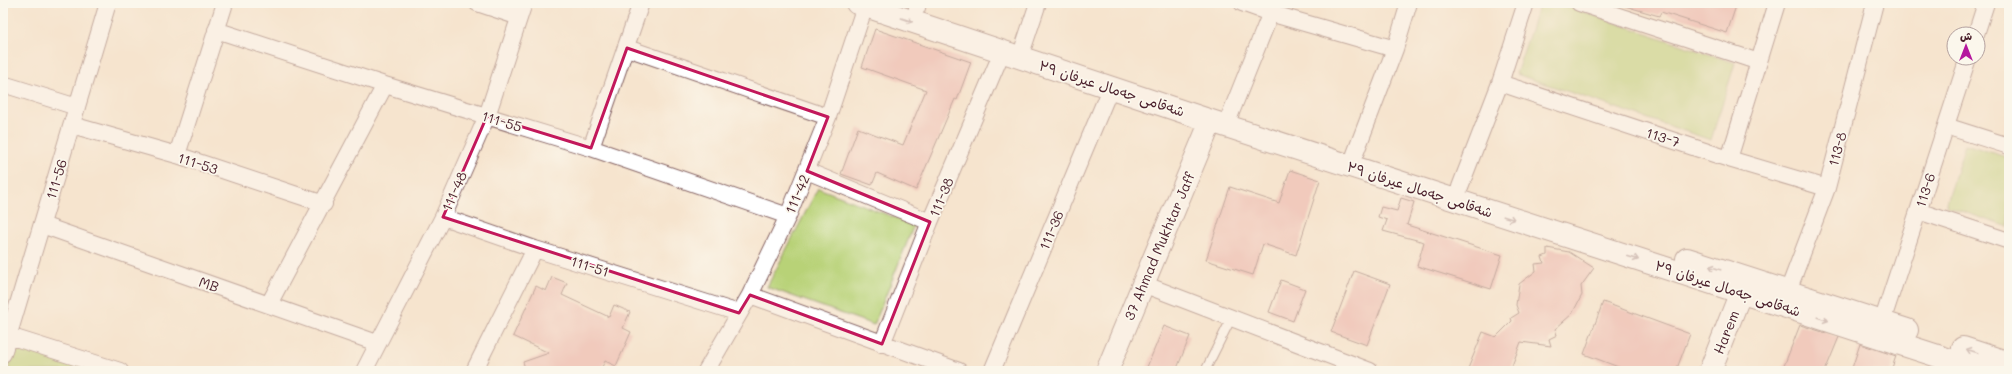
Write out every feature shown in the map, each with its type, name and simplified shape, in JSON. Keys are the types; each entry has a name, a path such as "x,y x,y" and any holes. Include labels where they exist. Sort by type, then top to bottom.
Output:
{"main road":[{"name":"شەقامی جەمال عیرفان ٣٩","path":"861,4 1110,88 1221,121 1744,285 1788,291 2009,363"},
{"name":"شەقامی جەمال عیرفان ٣٩","path":"912,5 1024,45 1221,121 1355,154 1460,187 1744,285 1984,371"},
{"name":"37 Ahmad Mukhtar Jaff","path":"1107,371 1148,286 1221,121"},
{"name":"Harem","path":"1710,371 1744,285"},
{"name":"37 Ahmad Mukhtar Jaff","path":"1119,371 1148,286"}],"street":[{"name":"111-56","path":"3,354 108,3"},
{"path":"177,155 225,3"},
{"path":"477,3 521,10"},
{"path":"591,148 627,48 641,3"},
{"path":"1024,45 1038,3"},
{"path":"1242,3 1272,8 1395,49"},
{"path":"1355,154 1395,49 1409,3"},
{"path":"1460,187 1500,82 1526,3"},
{"path":"1579,3 1759,62"},
{"path":"1729,158 1777,3"},
{"name":"113-8","path":"1788,291 1827,188 1875,3"},
{"path":"1979,26 1986,3"},
{"name":"111-42","path":"706,371 750,295 788,216 828,117 861,4"},
{"path":"1221,121 1272,8"},
{"name":"111-48","path":"364,371 377,343 443,217 487,116 521,10"},
{"name":"111-55","path":"216,30 385,85 591,148 788,216"},
{"path":"627,48 828,117"},
{"name":"111-38","path":"882,344 930,222 1002,52"},
{"name":"113-6","path":"1882,322 1965,66"},
{"name":"113-7","path":"1500,82 1729,158 1827,188"},
{"path":"3,84 77,107"},
{"path":"269,304 324,204 385,85"},
{"name":"111-36","path":"992,371 1110,88"},
{"name":"111-53","path":"72,125 177,155 324,204"},
{"path":"1946,126 2009,146"},
{"path":"807,171 930,222"},
{"path":"1918,211 2009,241"},
{"name":"111-51","path":"443,217 535,249 739,313"},
{"name":"MB","path":"42,225 377,343"},
{"path":"474,371 535,249"},
{"path":"1148,286 1232,317 1346,367 1370,371"},
{"path":"750,295 959,371"},
{"path":"9,336 120,371"}],"lane":[{"path":"1205,371 1232,317"}],"highlighted area":[{"path":"627,48 828,117 807,171 930,222 882,344 750,295 739,313 443,217 487,116 591,148"}],"green space":[{"path":"1540,3 1557,3 1735,63 1711,140 1516,74"},
{"path":"1965,144 2009,158 2009,227 1946,206"},
{"path":"818,188 914,225 874,325 767,287"},
{"path":"9,336 111,371 13,371 9,369"}],"building":[{"path":"1625,3 1737,3 1727,33 1661,12 1659,16 1625,6"},
{"path":"875,29 971,62 957,100 955,99 916,190 877,173 872,185 841,174 858,128 903,145 926,90 862,67"},
{"path":"1290,170 1320,180 1296,255 1263,244 1253,275 1206,260 1230,187 1279,203"},
{"path":"1401,198 1414,202 1407,225 1502,255 1491,289 1417,266 1424,242 1383,231 1387,220 1378,217 1381,207 1397,211"},
{"path":"1547,248 1569,252 1594,268 1581,286 1582,295 1572,314 1555,329 1557,335 1549,339 1551,346 1521,342 1510,371 1467,371 1483,332 1496,337 1512,321 1511,318 1519,313 1516,305 1519,284 1536,271 1535,264 1544,263 1542,257 1547,255"},
{"path":"1354,271 1390,284 1367,345 1331,332"},
{"path":"552,277 567,283 562,295 609,317 614,305 630,312 623,328 631,332 616,366 605,361 600,371 526,371 523,362 549,353 513,336 536,286 546,291"},
{"path":"1281,280 1305,289 1293,321 1269,312"},
{"path":"1603,302 1690,334 1676,371 1629,371 1584,354"},
{"path":"1800,325 1839,337 1825,371 1782,371"},
{"path":"1164,326 1190,336 1176,371 1156,371 1147,367"},
{"path":"1860,344 1896,356 1891,371 1851,371"}]}
